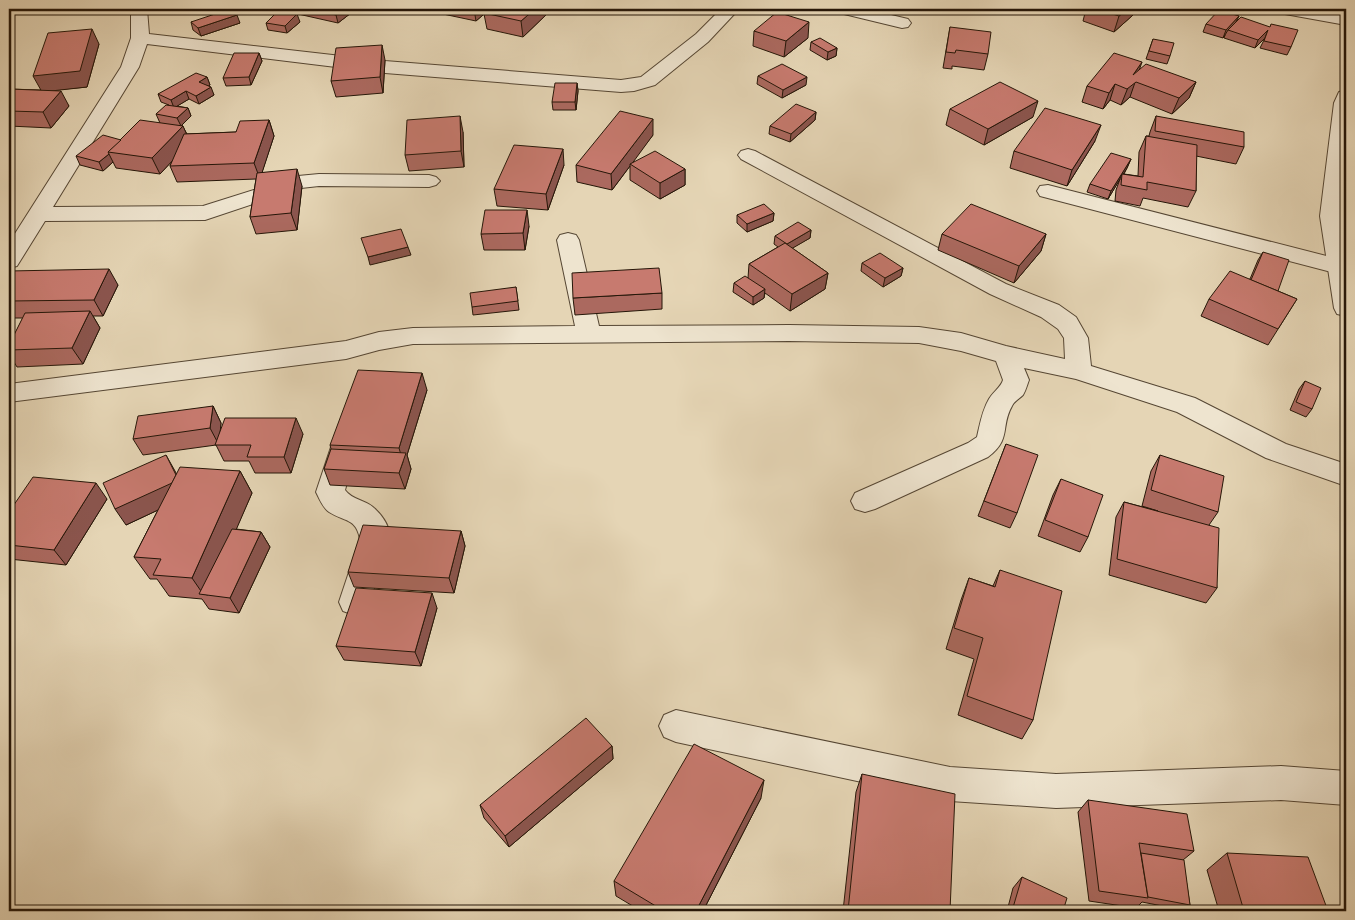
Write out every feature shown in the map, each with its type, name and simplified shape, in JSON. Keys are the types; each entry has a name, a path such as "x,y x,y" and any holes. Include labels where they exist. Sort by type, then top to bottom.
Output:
{"street":[{"path":"9,261 130,67 140,38 139,9"},
{"path":"140,38 385,67 621,86 634,85 654,77 702,38 730,9"},
{"path":"846,9 902,23"},
{"path":"1284,9 1346,20"},
{"path":"1346,96 1331,216 1346,308"},
{"path":"748,155 998,289 1050,311 1067,323 1076,338 1078,371"},
{"path":"38,214 206,213 298,182 319,180 429,181"},
{"path":"1048,192 1339,267"},
{"path":"568,240 590,335"},
{"path":"9,393 346,350 379,341 413,336 789,333 920,335 961,342 1006,355 1078,371 1186,405 1276,450 1346,475"},
{"path":"346,350 361,373"},
{"path":"865,502 978,450 990,442 996,408 1013,388 1016,380 1006,355"},
{"path":"349,430 333,477 330,492 338,503 362,514 372,524 375,539 354,602"},
{"path":"676,726 950,784 1056,791 1281,783 1346,788"}],"building":[{"path":"230,9 237,15 198,28 191,22"},
{"path":"307,9 344,9 336,15"},
{"path":"490,9 535,9 521,21 484,13"},
{"path":"1096,9 1128,9 1119,16"},
{"path":"1219,10 1239,16 1226,30 1206,24"},
{"path":"278,11 297,14 285,26 266,23"},
{"path":"777,12 809,22 786,41 754,31"},
{"path":"1241,17 1270,27 1271,24 1298,30 1291,47 1264,41 1268,30 1258,40 1228,30"},
{"path":"950,27 991,32 988,54 956,50 955,53 946,52"},
{"path":"92,29 80,71 33,76 48,33"},
{"path":"820,38 837,48 828,52 811,42"},
{"path":"1153,39 1174,43 1170,56 1149,51"},
{"path":"382,45 380,77 331,81 336,48"},
{"path":"234,53 259,53 249,77 223,78"},
{"path":"1114,53 1142,62 1133,75 1146,64 1196,82 1179,98 1136,82 1127,89 1115,84 1109,93 1087,86"},
{"path":"782,64 807,77 783,90 758,76"},
{"path":"196,73 207,77 199,82 211,87 196,96 186,91 171,100 158,94"},
{"path":"1000,82 1038,101 988,129 950,109"},
{"path":"555,83 577,83 575,102 552,102"},
{"path":"9,89 61,91 43,112 9,111"},
{"path":"796,104 816,112 791,134 770,126"},
{"path":"166,105 188,108 177,118 156,114"},
{"path":"1045,108 1101,125 1072,170 1014,151"},
{"path":"620,111 653,119 611,174 576,165"},
{"path":"460,116 461,151 405,155 407,120"},
{"path":"1156,116 1244,132 1244,147 1155,131"},
{"path":"140,120 183,126 152,158 108,152"},
{"path":"269,120 254,163 170,166 184,134 236,132 240,121"},
{"path":"103,135 121,140 99,162 76,156"},
{"path":"1146,136 1197,145 1196,191 1147,182 1147,190 1121,185 1122,174 1143,177"},
{"path":"514,145 563,149 546,194 494,189"},
{"path":"655,151 685,169 660,183 630,164"},
{"path":"1111,153 1131,159 1111,191 1090,184"},
{"path":"297,169 291,213 250,217 257,173"},
{"path":"764,204 774,213 747,224 737,215"},
{"path":"971,204 1046,234 1019,266 942,234"},
{"path":"485,210 527,210 523,233 481,234"},
{"path":"798,222 811,230 787,244 775,236"},
{"path":"401,229 408,247 368,257 361,238"},
{"path":"785,243 828,273 792,294 749,264"},
{"path":"1263,252 1289,260 1278,291 1251,280"},
{"path":"880,253 903,268 885,278 862,263"},
{"path":"659,268 662,293 573,298 572,273"},
{"path":"109,269 94,300 9,301 9,271"},
{"path":"1230,271 1297,299 1278,329 1209,299"},
{"path":"745,276 765,289 753,297 734,283"},
{"path":"516,287 518,301 472,307 470,293"},
{"path":"90,311 72,348 9,350 9,345 25,313"},
{"path":"358,370 422,373 399,448 330,445"},
{"path":"1305,381 1321,388 1312,409 1296,402"},
{"path":"213,406 210,428 133,439 138,416"},
{"path":"225,418 296,418 284,457 247,457 251,445 215,445"},
{"path":"1006,444 1038,455 1017,513 984,501"},
{"path":"331,449 406,453 399,473 324,469"},
{"path":"166,455 176,475 172,483 115,509 103,483"},
{"path":"1160,455 1224,476 1218,512 1151,490"},
{"path":"180,467 240,471 192,578 153,575 161,559 134,557"},
{"path":"33,477 96,483 54,550 9,545 9,512"},
{"path":"1061,479 1103,495 1088,537 1045,520"},
{"path":"1124,502 1219,528 1217,588 1117,559"},
{"path":"363,525 461,531 449,578 348,572"},
{"path":"232,529 261,532 230,598 199,594"},
{"path":"1000,570 1062,591 1033,720 967,696 983,638 954,628 969,578 995,587"},
{"path":"356,588 432,593 415,652 336,646"},
{"path":"586,718 612,746 505,836 480,805"},
{"path":"694,744 764,780 696,911 664,911 614,881"},
{"path":"862,774 955,794 950,911 848,911"},
{"path":"1088,800 1187,814 1194,851 1139,843 1148,898 1099,891"},
{"path":"1141,853 1184,860 1190,905 1148,897"},
{"path":"1227,853 1308,857 1328,911 1244,911"},
{"path":"1022,877 1067,898 1063,911 1012,911"}]}
